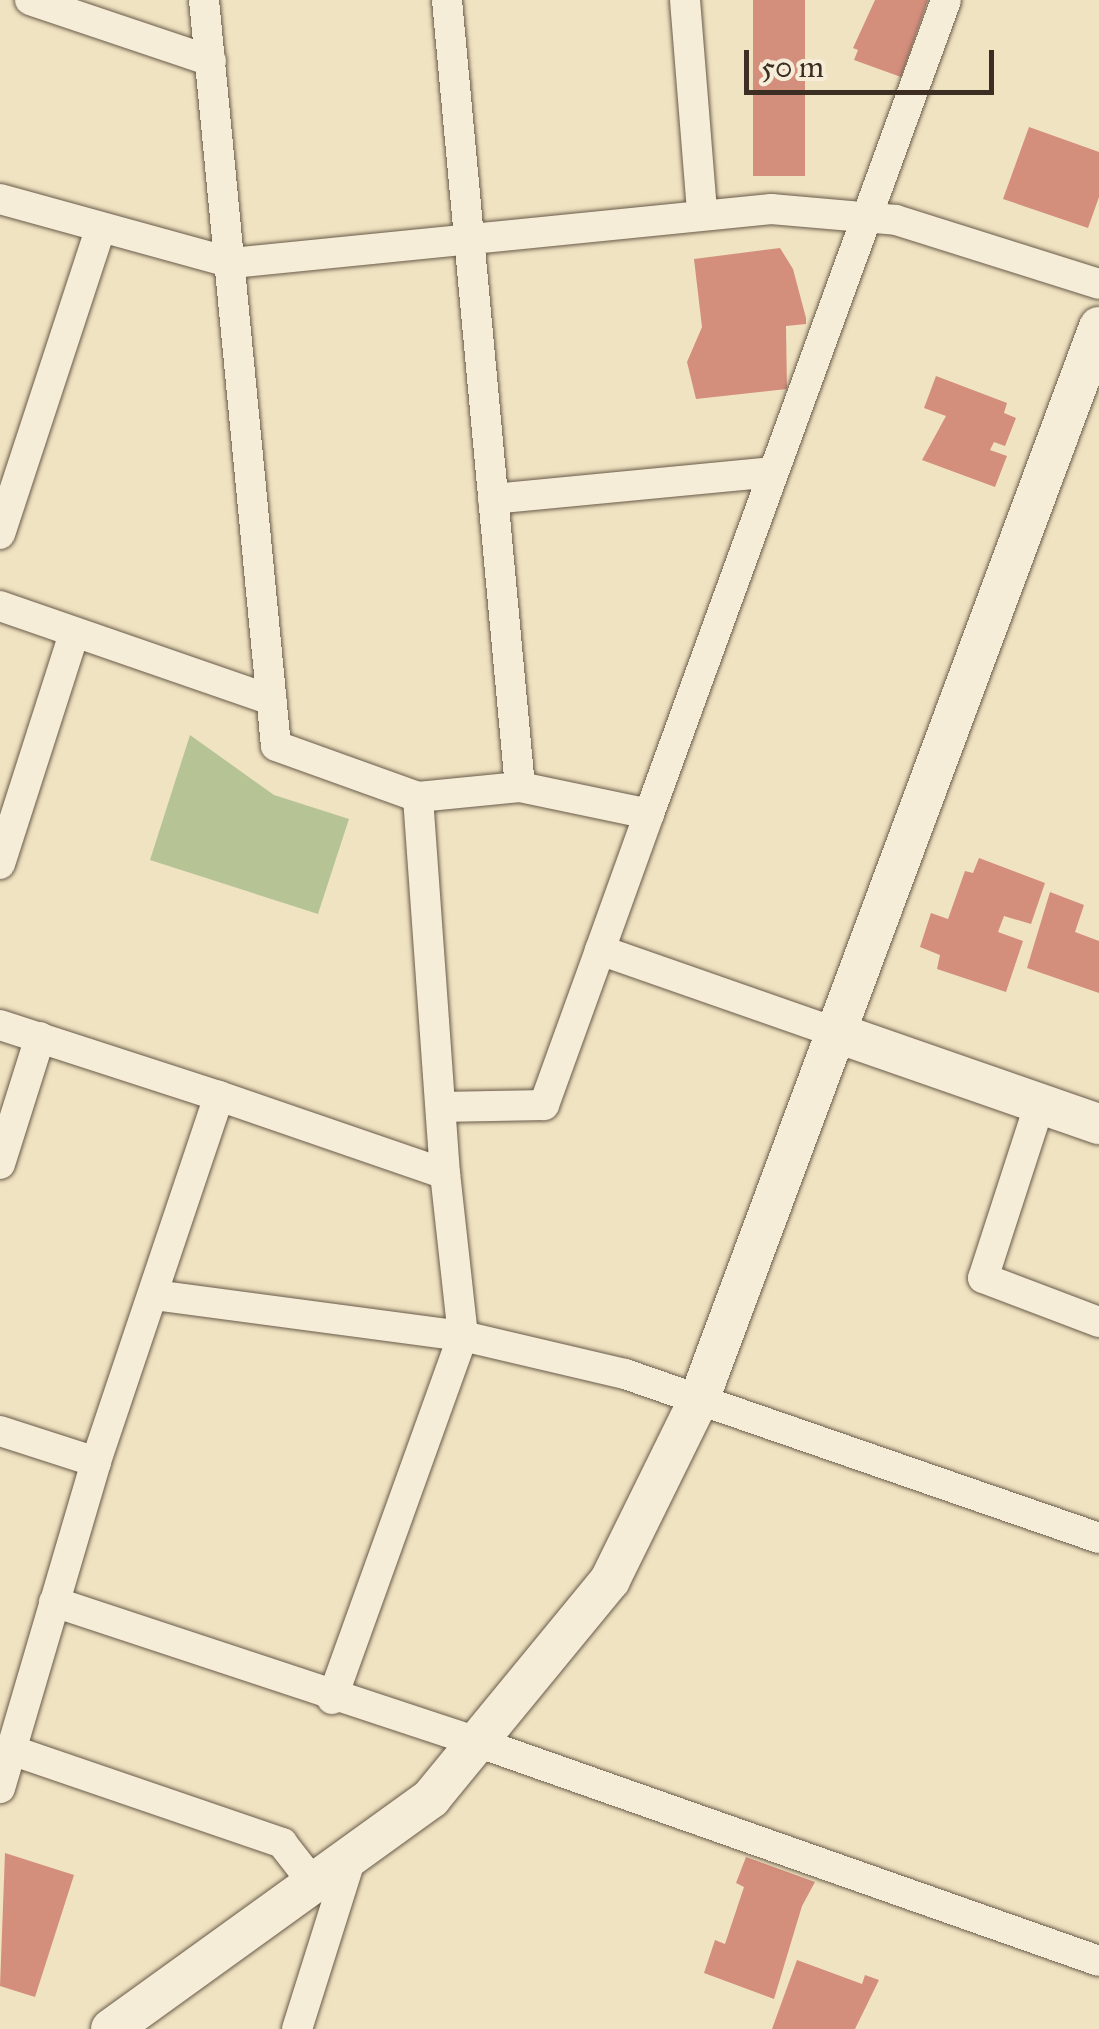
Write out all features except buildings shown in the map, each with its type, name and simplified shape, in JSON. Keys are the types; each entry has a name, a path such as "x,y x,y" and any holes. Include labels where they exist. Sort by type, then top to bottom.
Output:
{"street":[{"path":"30,0 211,61"},
{"path":"204,0 276,746 418,797 520,787 649,814"},
{"path":"447,0 520,787"},
{"path":"685,0 702,213"},
{"path":"441,1107 544,1106 863,217 946,0"},
{"path":"0,199 100,230 232,262 469,242 702,213 771,209 896,220 1099,284"},
{"path":"0,534 100,230"},
{"path":"111,2029 431,1798 610,1580 700,1398 1099,327"},
{"path":"493,499 772,472"},
{"path":"0,606 270,700"},
{"path":"0,864 74,633"},
{"path":"332,1699 463,1336 445,1174 418,797"},
{"path":"600,950 1099,1124"},
{"path":"0,1024 445,1174"},
{"path":"0,1164 40,1038"},
{"path":"0,1788 96,1462 219,1096"},
{"path":"1040,1104 982,1278 1099,1322"},
{"path":"155,1294 463,1336 700,1398 1099,1538"},
{"path":"0,1431 96,1462"},
{"path":"54,1602 332,1699 477,1742 1099,1962"},
{"path":"11,1750 282,1843 314,1884"},
{"path":"297,2029 351,1858"}],"green space":[{"path":"190,735 274,795 349,819 318,914 150,860"}]}
